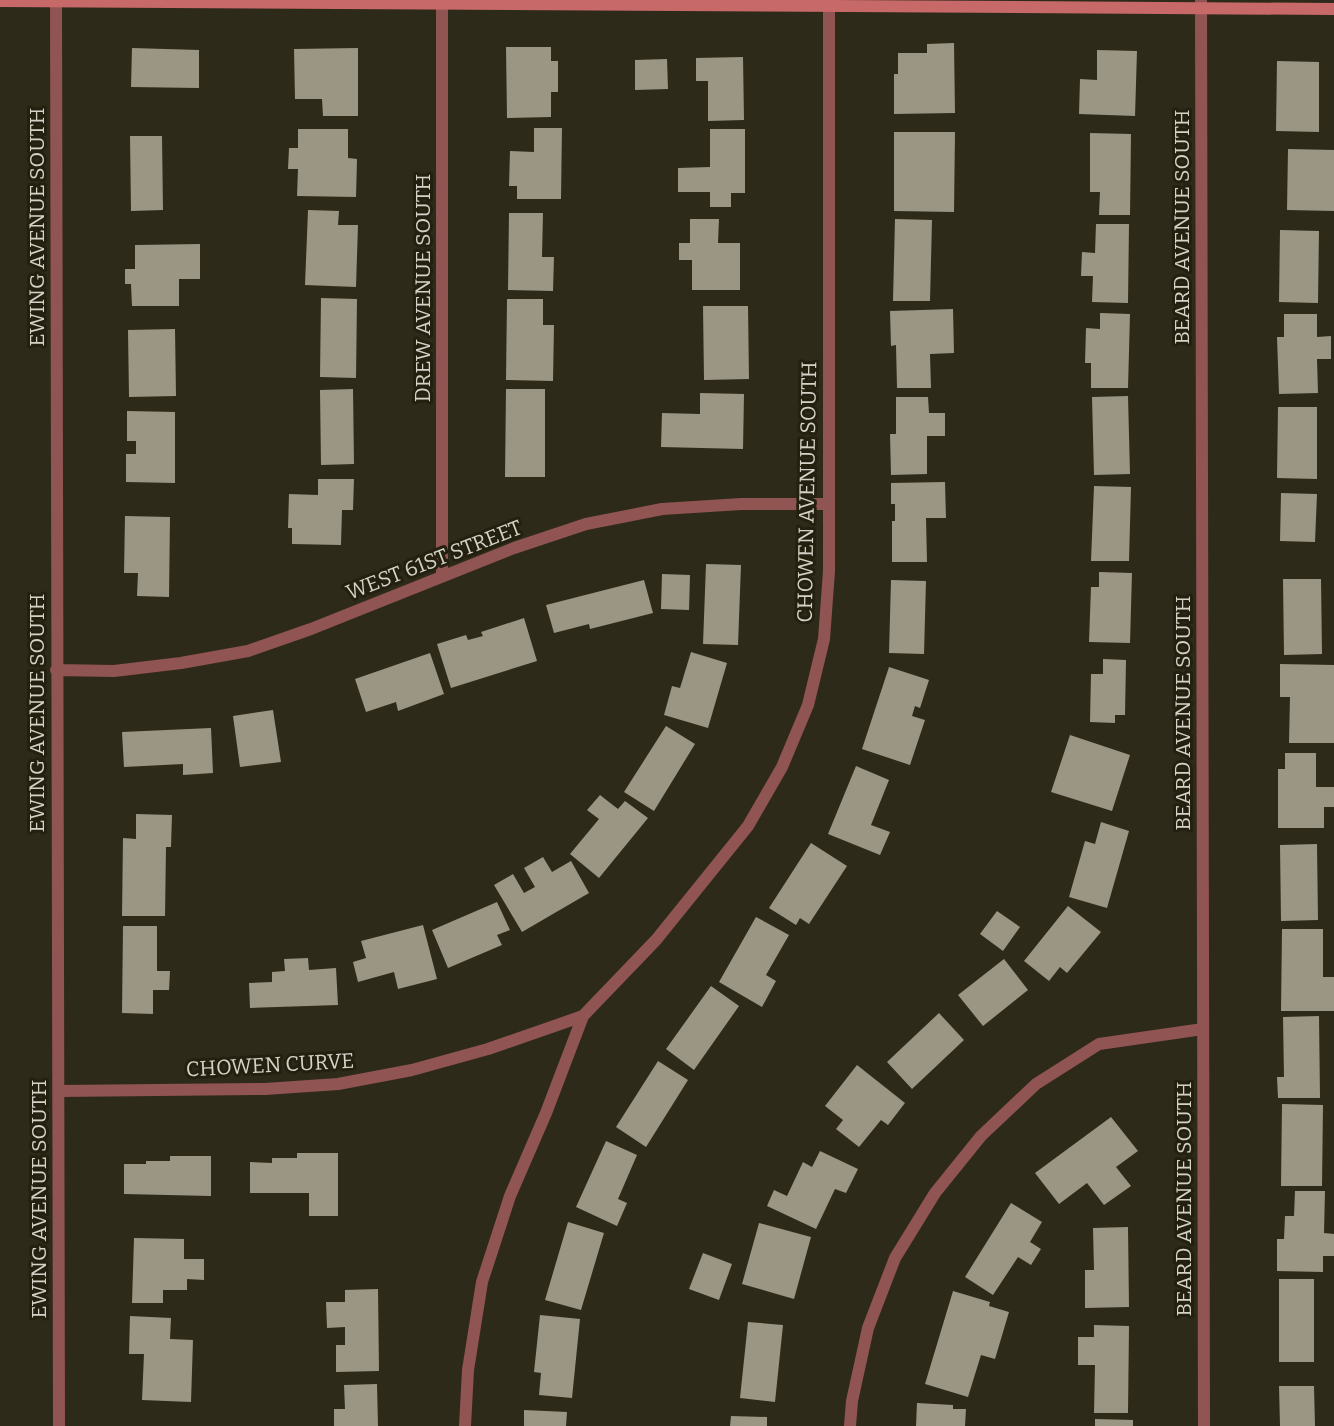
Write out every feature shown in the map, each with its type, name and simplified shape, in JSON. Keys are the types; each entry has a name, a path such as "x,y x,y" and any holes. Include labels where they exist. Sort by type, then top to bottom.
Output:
{"street":[{"path":"0,1 1201,4 1334,9"},
{"name":"EWING AVENUE SOUTH","path":"56,1 59,1426"},
{"name":"DREW AVENUE SOUTH","path":"442,2 442,576"},
{"name":"CHOWEN AVENUE SOUTH","path":"465,1426 468,1370 482,1282 510,1196 546,1113 583,1016 657,940 748,826 782,767 808,705 824,639 829,571 829,4"},
{"name":"BEARD AVENUE SOUTH","path":"1201,4 1204,1426"},
{"name":"WEST 61ST STREET","path":"56,670 114,671 181,663 249,651 311,629 514,548 586,524 662,509 741,504 829,504"},
{"name":"CHOWEN CURVE","path":"59,1091 265,1089 338,1084 412,1070 488,1049 583,1016"},
{"path":"850,1426 852,1401 868,1328 896,1258 935,1193 981,1136 1036,1084 1099,1044 1203,1029"}],"building":[{"path":"954,43 955,113 894,114 894,74 898,74 898,53 927,53 927,44"},
{"path":"506,47 551,47 551,61 558,61 558,92 551,92 551,117 507,118"},
{"path":"132,48 199,50 199,88 131,87"},
{"path":"358,48 358,116 323,116 322,99 295,99 294,49"},
{"path":"1097,50 1137,51 1135,116 1079,114 1080,79 1097,80"},
{"path":"743,57 744,120 708,121 708,81 696,81 696,58"},
{"path":"667,59 668,89 635,90 635,60"},
{"path":"1277,61 1319,62 1319,132 1276,131"},
{"path":"534,128 562,128 561,199 517,199 517,186 509,186 510,151 534,152"},
{"path":"298,129 348,129 348,158 357,159 356,197 297,196 298,169 288,169 289,148 298,148"},
{"path":"710,129 745,129 745,193 731,193 731,207 710,207 710,192 678,192 678,168 710,167"},
{"path":"894,132 955,132 954,212 894,211"},
{"path":"1090,133 1131,134 1130,215 1099,215 1100,192 1090,192"},
{"path":"130,136 162,136 163,210 131,211"},
{"path":"1288,149 1334,150 1334,211 1287,210"},
{"path":"308,210 339,211 338,225 358,225 356,287 305,285"},
{"path":"509,213 543,213 542,257 554,257 553,291 508,290"},
{"path":"690,219 719,219 718,243 740,243 740,290 692,290 692,260 679,260 679,243 690,243"},
{"path":"895,219 932,220 930,301 893,301"},
{"path":"1096,224 1129,224 1128,303 1092,302 1093,276 1081,276 1082,252 1095,253"},
{"path":"1280,230 1319,231 1318,303 1279,302"},
{"path":"200,244 200,279 179,279 179,306 132,306 131,284 125,284 125,269 135,269 135,245"},
{"path":"321,298 357,299 356,378 320,377"},
{"path":"507,299 543,299 543,325 554,325 553,381 506,380"},
{"path":"703,306 748,306 749,379 704,380"},
{"path":"953,309 954,353 930,354 931,388 897,388 896,345 891,346 890,311"},
{"path":"1100,313 1130,314 1128,388 1091,388 1091,363 1085,363 1086,328 1100,329"},
{"path":"1284,314 1317,314 1317,337 1331,336 1331,359 1317,359 1318,393 1279,394 1277,337 1284,337"},
{"path":"175,329 176,396 129,397 128,330"},
{"path":"353,389 354,464 321,465 320,390"},
{"path":"506,389 545,389 545,477 505,477"},
{"path":"700,393 744,394 743,449 661,447 662,413 700,414"},
{"path":"1128,396 1130,474 1094,475 1092,397"},
{"path":"896,397 928,397 929,413 945,413 945,436 927,436 927,474 891,475 890,434 896,434"},
{"path":"1278,407 1317,407 1317,479 1277,478"},
{"path":"127,411 175,412 175,483 126,482 126,454 136,454 136,441 127,441"},
{"path":"318,479 354,479 353,510 342,510 341,545 292,544 292,528 288,528 289,494 318,495"},
{"path":"945,482 946,518 926,518 927,562 892,562 892,521 895,521 895,504 891,504 891,483"},
{"path":"1094,486 1131,487 1129,561 1091,561"},
{"path":"1281,493 1317,494 1315,542 1280,541"},
{"path":"125,516 170,517 169,597 137,596 138,573 124,573"},
{"path":"706,564 741,565 738,645 703,644"},
{"path":"1099,572 1132,573 1130,643 1089,642 1091,587 1099,587"},
{"path":"662,574 690,575 689,610 661,609"},
{"path":"1283,579 1321,579 1322,654 1284,655"},
{"path":"644,580 653,613 590,629 589,624 554,633 546,605"},
{"path":"891,580 926,581 924,654 889,653"},
{"path":"524,618 537,661 451,688 437,644 466,635 468,640 483,636 481,632"},
{"path":"691,652 727,663 708,728 664,715 672,686 680,688"},
{"path":"430,653 444,694 398,711 396,702 366,712 355,679"},
{"path":"1103,659 1126,660 1125,715 1115,715 1115,723 1090,722 1091,674 1103,674"},
{"path":"1280,664 1334,665 1334,743 1289,743 1290,697 1280,697"},
{"path":"889,667 929,680 920,708 915,706 912,716 925,720 910,765 862,749"},
{"path":"273,710 281,762 240,767 233,716"},
{"path":"666,726 695,744 654,811 624,792"},
{"path":"211,728 213,773 183,775 183,764 124,767 122,732"},
{"path":"1070,735 1130,755 1112,811 1051,792"},
{"path":"1285,753 1316,753 1316,787 1334,787 1334,807 1324,807 1324,828 1278,828 1278,769 1285,769"},
{"path":"856,766 889,780 871,825 890,832 880,855 828,834"},
{"path":"600,795 618,809 625,801 648,818 599,878 570,854 599,819 587,810"},
{"path":"136,814 172,815 171,847 166,847 165,916 122,916 123,838 136,839"},
{"path":"1101,822 1129,831 1107,908 1069,897 1085,841 1095,844"},
{"path":"811,843 847,866 809,924 800,918 796,925 769,908"},
{"path":"1317,844 1318,920 1281,921 1280,845"},
{"path":"543,857 552,872 571,861 589,893 522,932 494,885 513,874 524,893 535,887 524,868"},
{"path":"497,902 510,930 497,935 502,945 448,968 432,930"},
{"path":"1068,906 1101,932 1067,973 1060,967 1049,981 1024,961"},
{"path":"997,911 1020,927 1003,951 980,934"},
{"path":"756,917 789,935 766,975 776,981 762,1007 719,982"},
{"path":"423,925 437,979 398,989 394,972 358,982 353,962 366,958 361,941"},
{"path":"123,926 157,926 157,971 170,971 169,990 153,990 153,1014 122,1013"},
{"path":"1282,929 1323,929 1323,977 1334,977 1334,1011 1281,1011"},
{"path":"308,958 309,970 336,968 338,1005 250,1008 249,983 272,982 272,972 285,971 284,959"},
{"path":"1004,959 1028,990 983,1026 958,995"},
{"path":"711,986 739,1006 694,1070 666,1049"},
{"path":"939,1013 964,1040 912,1089 887,1062"},
{"path":"1319,1016 1320,1098 1278,1098 1277,1077 1284,1077 1283,1017"},
{"path":"658,1061 688,1080 646,1147 616,1127"},
{"path":"857,1065 905,1103 888,1125 881,1120 859,1147 836,1129 843,1120 825,1106"},
{"path":"1282,1104 1323,1105 1322,1186 1281,1186"},
{"path":"1111,1117 1138,1151 1116,1167 1131,1186 1104,1205 1087,1183 1059,1204 1035,1173"},
{"path":"606,1141 637,1155 618,1199 627,1203 617,1226 576,1207"},
{"path":"820,1151 858,1169 846,1193 835,1189 816,1229 767,1206 774,1190 787,1196 803,1162 812,1167"},
{"path":"297,1153 338,1153 338,1216 309,1216 309,1193 250,1193 250,1162 272,1163 272,1158 297,1158"},
{"path":"170,1156 211,1156 211,1196 124,1194 124,1164 170,1161"},
{"path":"1295,1191 1325,1191 1324,1233 1334,1234 1334,1256 1323,1256 1323,1272 1277,1271 1277,1239 1284,1239 1285,1216 1294,1216"},
{"path":"1011,1203 1042,1222 1030,1242 1041,1249 1031,1265 1018,1257 993,1295 965,1277"},
{"path":"568,1222 604,1233 581,1310 545,1300"},
{"path":"759,1223 811,1237 794,1299 742,1284"},
{"path":"1128,1227 1129,1307 1085,1308 1085,1270 1094,1270 1093,1228"},
{"path":"134,1238 184,1239 184,1259 204,1259 204,1280 187,1279 187,1290 163,1290 163,1303 132,1303"},
{"path":"703,1253 732,1264 719,1300 689,1289"},
{"path":"1279,1279 1314,1279 1314,1362 1279,1362"},
{"path":"378,1289 379,1371 336,1372 336,1345 345,1345 345,1327 327,1328 326,1302 345,1302 345,1290"},
{"path":"953,1291 990,1302 989,1306 1009,1312 995,1359 981,1355 968,1397 925,1384"},
{"path":"540,1315 580,1319 572,1398 539,1395 541,1373 534,1372"},
{"path":"130,1316 171,1318 170,1339 193,1340 191,1402 142,1400 144,1354 129,1354"},
{"path":"748,1322 783,1325 775,1402 740,1398"},
{"path":"1094,1325 1129,1326 1128,1413 1094,1413 1095,1365 1078,1365 1078,1337 1094,1337"},
{"path":"377,1384 378,1426 334,1426 334,1409 345,1409 344,1385"},
{"path":"1279,1386 1314,1386 1315,1426 1280,1426"},
{"path":"917,1403 953,1405 953,1409 966,1409 965,1426 916,1426"},
{"path":"524,1410 567,1412 566,1426 524,1426"},
{"path":"731,1416 767,1417 767,1426 730,1426"},
{"path":"1095,1419 1133,1420 1133,1426 1095,1426"}]}
